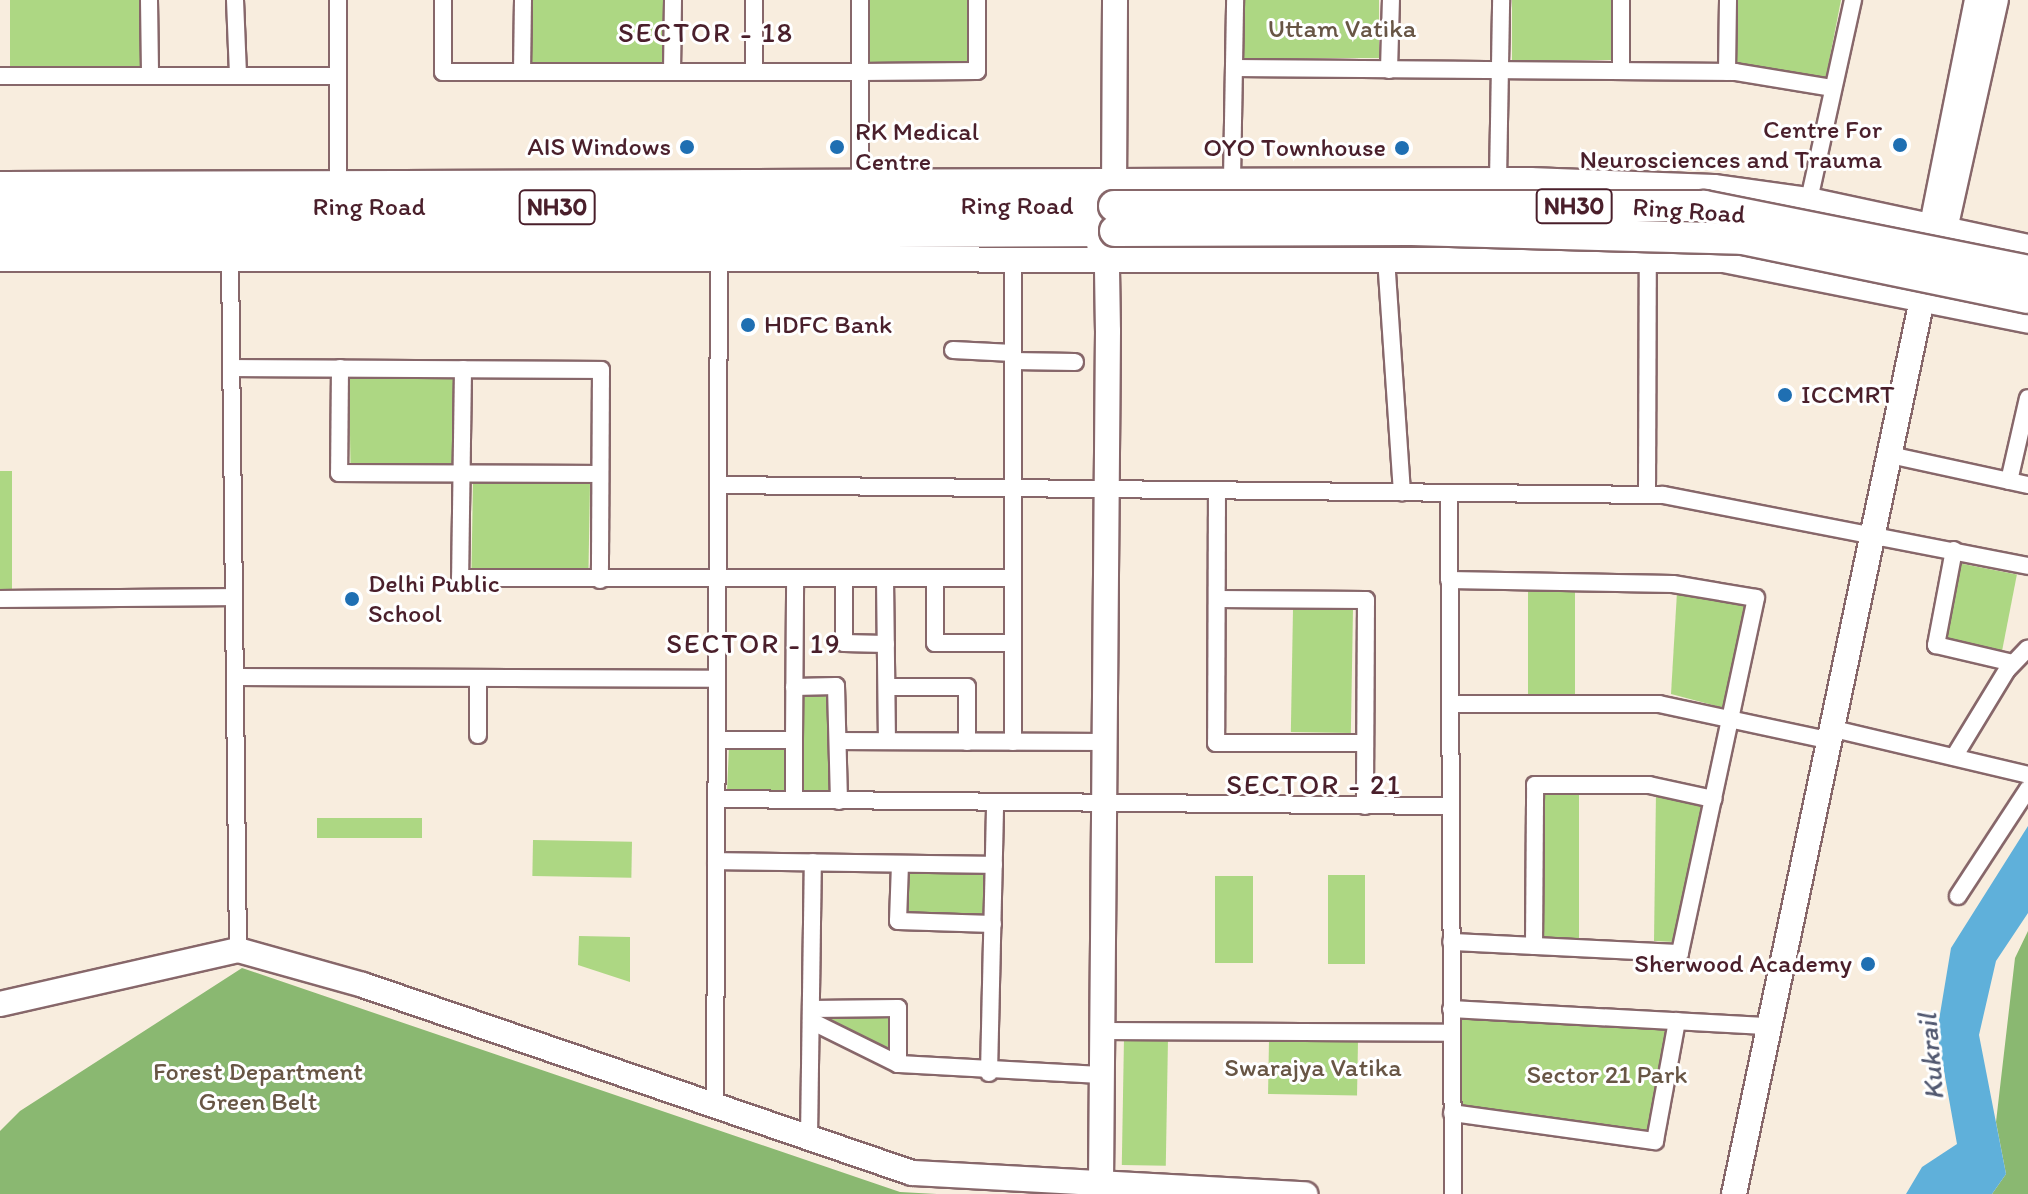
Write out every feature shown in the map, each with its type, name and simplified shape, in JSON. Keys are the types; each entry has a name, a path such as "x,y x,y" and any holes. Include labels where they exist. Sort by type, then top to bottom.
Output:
{"highway":[{"name":"Ring Road","path":"0,236 1107,224 1704,206 2028,271"},
{"name":"Ring Road","path":"0,209 1107,224 1743,239 2028,298"}],"street":[{"path":"149,0 150,76"},
{"path":"235,0 238,76"},
{"path":"338,0 338,183"},
{"path":"443,0 443,72 977,71 977,0"},
{"path":"522,72 523,0"},
{"path":"672,72 673,0"},
{"path":"754,0 754,72"},
{"path":"860,0 860,181"},
{"path":"1099,0 1107,224 1101,1183"},
{"path":"1107,224 1115,0"},
{"path":"1232,179 1235,0"},
{"path":"1389,70 1391,0"},
{"path":"1498,180 1501,0"},
{"path":"1621,0 1621,71"},
{"path":"1727,72 1728,0"},
{"path":"1809,200 1853,0"},
{"path":"1939,228 1977,0"},
{"path":"1734,1194 1922,299 1996,0"},
{"path":"1234,68 1727,72 1833,88"},
{"path":"0,76 338,76"},
{"path":"0,259 1013,256 1232,179 1498,180 1714,187 1809,200 2028,247"},
{"path":"0,184 860,181 1107,224 1386,258 1724,260 2028,321"},
{"path":"1013,256 1013,742"},
{"path":"715,1106 719,257"},
{"path":"230,258 238,950"},
{"path":"1386,258 1402,492"},
{"path":"1647,494 1648,259"},
{"path":"953,350 1075,362"},
{"path":"231,368 601,370 600,580"},
{"path":"340,368 339,473 600,474"},
{"path":"463,369 460,578 718,581 1012,578"},
{"path":"2009,481 2027,406"},
{"path":"1890,455 2028,485"},
{"path":"718,485 1647,494 1717,502 2028,566"},
{"path":"1217,490 1216,743 1365,743"},
{"path":"1449,493 1453,1194"},
{"path":"1954,550 1936,645 2013,663"},
{"path":"885,579 887,741"},
{"path":"935,579 935,643 1013,643"},
{"path":"794,800 795,580"},
{"path":"844,580 844,643 886,644"},
{"path":"1449,580 1673,584 1756,598 1680,953 1451,942"},
{"path":"0,599 234,597"},
{"path":"1217,599 1366,600 1365,806"},
{"path":"1954,757 2013,663 2028,648"},
{"path":"235,677 717,679"},
{"path":"478,679 478,735"},
{"path":"794,687 836,686 839,801"},
{"path":"887,687 967,687 967,742"},
{"path":"1450,704 1659,704 1954,757 2028,775"},
{"path":"717,740 794,740"},
{"path":"838,741 1105,742"},
{"path":"1534,946 1535,785 1649,785 1713,799"},
{"path":"1958,896 2028,789"},
{"path":"717,799 1450,806"},
{"path":"989,1073 995,803"},
{"path":"716,861 994,865"},
{"path":"809,1138 813,862"},
{"path":"900,864 898,921 993,924"},
{"path":"0,1004 238,950 363,985 912,1173 1305,1194"},
{"path":"811,1015 898,1008 898,1064"},
{"path":"1451,1009 1770,1026"},
{"path":"811,1015 898,1064 989,1073 1102,1075"},
{"path":"1452,1113 1655,1141 1677,1021"},
{"path":"1103,1031 1452,1033"}],"green space":[{"path":"10,0 141,0 141,66 10,66"},
{"path":"530,0 663,0 663,66 530,66"},
{"path":"868,0 971,0 971,64 868,64"},
{"name":"Uttam Vatika","path":"1244,0 1379,0 1379,58 1244,58"},
{"path":"1512,0 1612,0 1612,60 1512,60"},
{"path":"1738,0 1841,0 1826,77 1736,64"},
{"path":"453,377 455,463 351,465 349,379"},
{"path":"0,471 12,471 12,589 0,589"},
{"path":"473,482 590,484 588,571 471,569"},
{"path":"1958,563 2017,574 2002,653 1943,642"},
{"path":"1528,591 1575,591 1575,696 1528,696"},
{"path":"1677,592 1747,605 1724,708 1671,694"},
{"path":"1293,609 1353,610 1351,733 1291,732"},
{"path":"831,692 830,794 727,792 729,746 797,745 798,693"},
{"path":"1543,792 1579,792 1579,940 1543,940"},
{"path":"1656,792 1705,803 1675,942 1654,941"},
{"path":"317,818 422,818 422,838 317,838"},
{"path":"533,840 632,842 631,878 532,876"},
{"path":"907,873 985,874 984,916 906,915"},
{"path":"1328,875 1365,875 1365,964 1328,964"},
{"path":"1215,876 1253,876 1253,963 1215,963"},
{"path":"2028,931 2028,1194 1992,1194 2006,1174 1996,1122 2015,958"},
{"path":"579,936 630,937 630,982 578,965"},
{"name":"Forest Department Green Belt","path":"242,968 900,1192 937,1194 0,1194 0,1131 20,1111"},
{"path":"888,1015 889,1053 825,1017"},
{"name":"Sector 21 Park","path":"1462,1018 1667,1029 1648,1132 1461,1105"},
{"path":"1124,1038 1168,1039 1166,1166 1122,1165"},
{"name":"Swarajya Vatika","path":"1269,1040 1358,1042 1357,1096 1268,1094"}],"water":[{"path":"2028,826 2028,913 1996,961 1979,1035 2006,1174 1992,1194 1906,1194 1922,1167 1957,1144 1937,1032 1951,948"}],"place":[{"name":"Centre For Neurosciences and Trauma","path":"1900,145"},
{"name":"AIS Windows","path":"687,147"},
{"name":"RK Medical Centre","path":"837,147"},
{"name":"OYO Townhouse","path":"1402,148"},
{"name":"HDFC Bank","path":"748,325"},
{"name":"ICCMRT","path":"1785,395"},
{"name":"Delhi Public School","path":"352,599"},
{"name":"Sherwood Academy","path":"1868,964"}],"district":[{"name":"SECTOR - 18","path":"706,32"},
{"name":"SECTOR - 19","path":"754,643"},
{"name":"SECTOR - 21","path":"1314,784"}],"water label":[{"name":"Kukrail","path":"1930,1057"}]}
